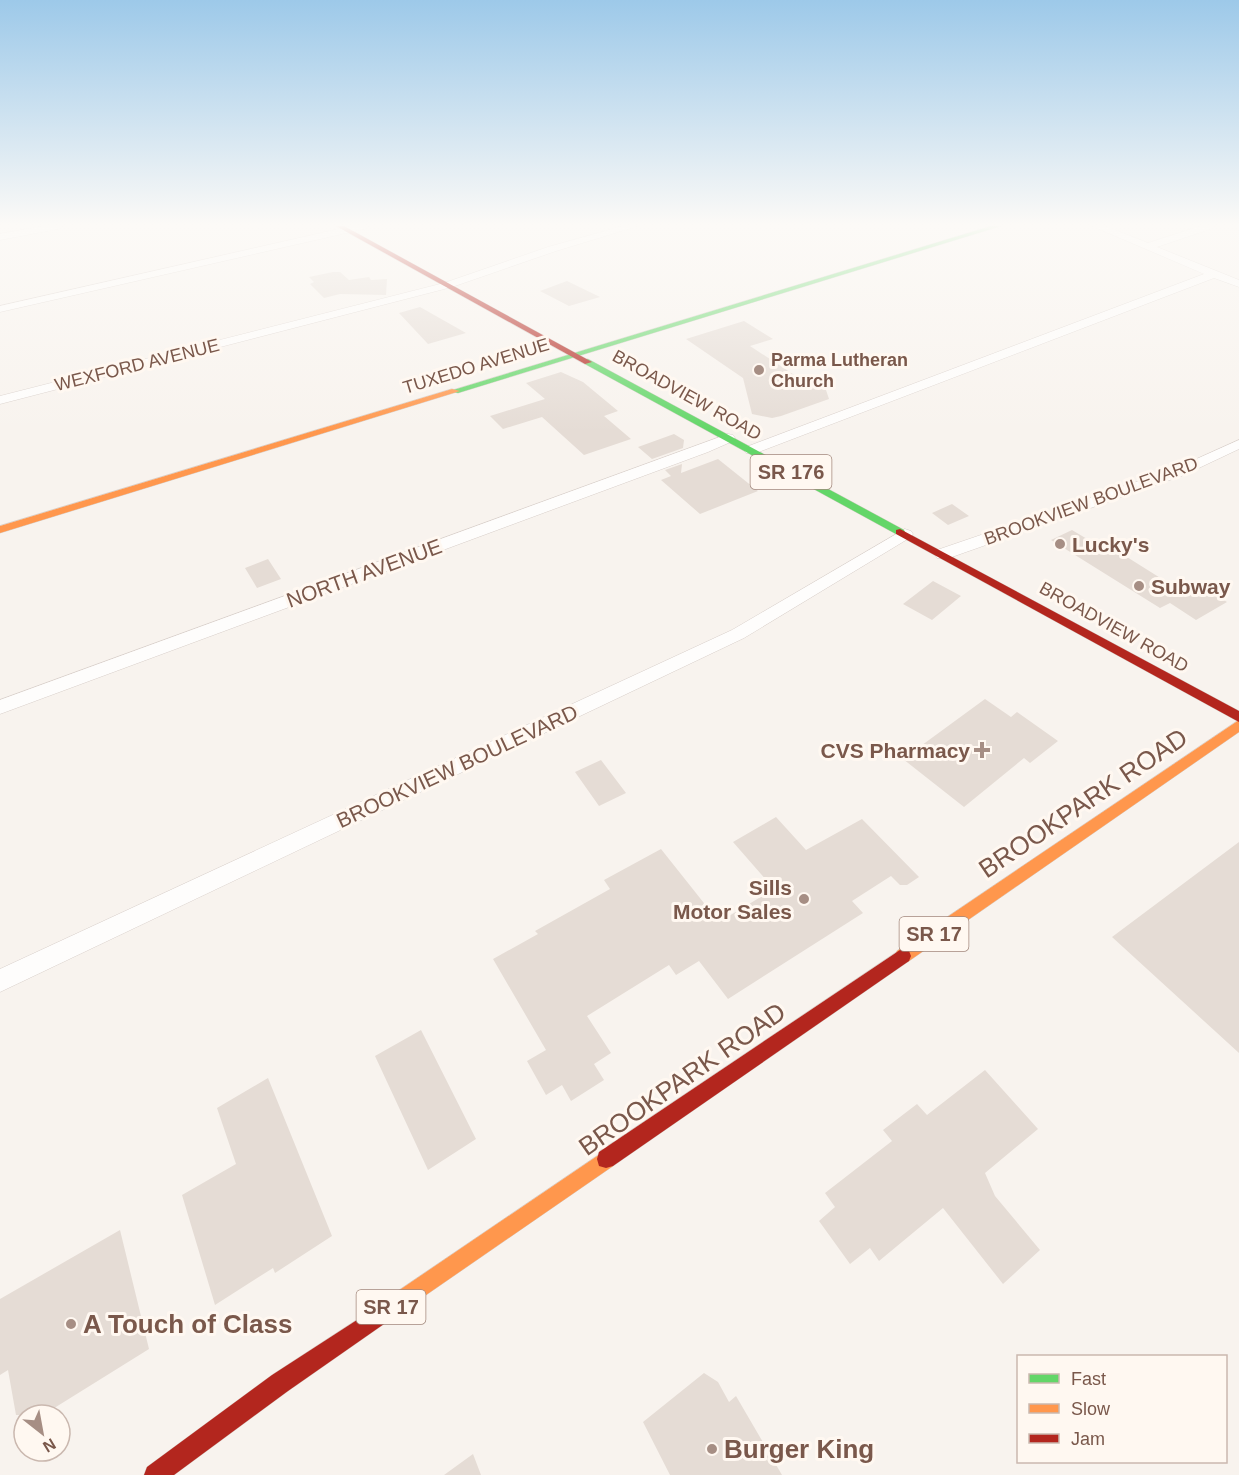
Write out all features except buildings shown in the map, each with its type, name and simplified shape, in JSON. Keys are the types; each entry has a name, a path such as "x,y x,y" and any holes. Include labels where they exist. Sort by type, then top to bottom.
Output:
{"main road":[{"name":"BROADVIEW ROAD","path":"466,295 1239,717"},
{"name":"TUXEDO AVENUE","path":"0,530 772,295"},
{"name":"BROOKPARK ROAD","path":"155,1475 280,1383 1239,725"}],"street":[{"path":"0,309 60,295"},
{"name":"WEXFORD AVENUE","path":"0,400 410,295"},
{"path":"751,450 1157,295"},
{"name":"NORTH AVENUE","path":"0,707 728,438"},
{"name":"BROOKVIEW BOULEVARD","path":"943,554 1179,472 1239,444"},
{"name":"BROOKVIEW BOULEVARD","path":"0,981 738,634 905,534"}],"traffic: fast":[{"path":"455,391 771,295"},
{"path":"588,362 900,532"}],"traffic: slow":[{"path":"0,530 455,391"},
{"path":"903,956 1239,725"},
{"path":"377,1317 606,1159"}],"traffic: jam":[{"path":"465,295 588,362"},
{"path":"900,532 1239,717"},
{"path":"606,1159 903,956"},
{"path":"155,1475 280,1383 377,1317"}],"place":[{"name":"Parma Lutheran Church","path":"759,370"},
{"name":"Lucky's","path":"1060,544"},
{"name":"Subway","path":"1139,586"},
{"name":"CVS Pharmacy","path":"982,750"},
{"name":"Sills Motor Sales","path":"804,899"},
{"name":"A Touch of Class","path":"71,1324"},
{"name":"Burger King","path":"712,1449"}]}
